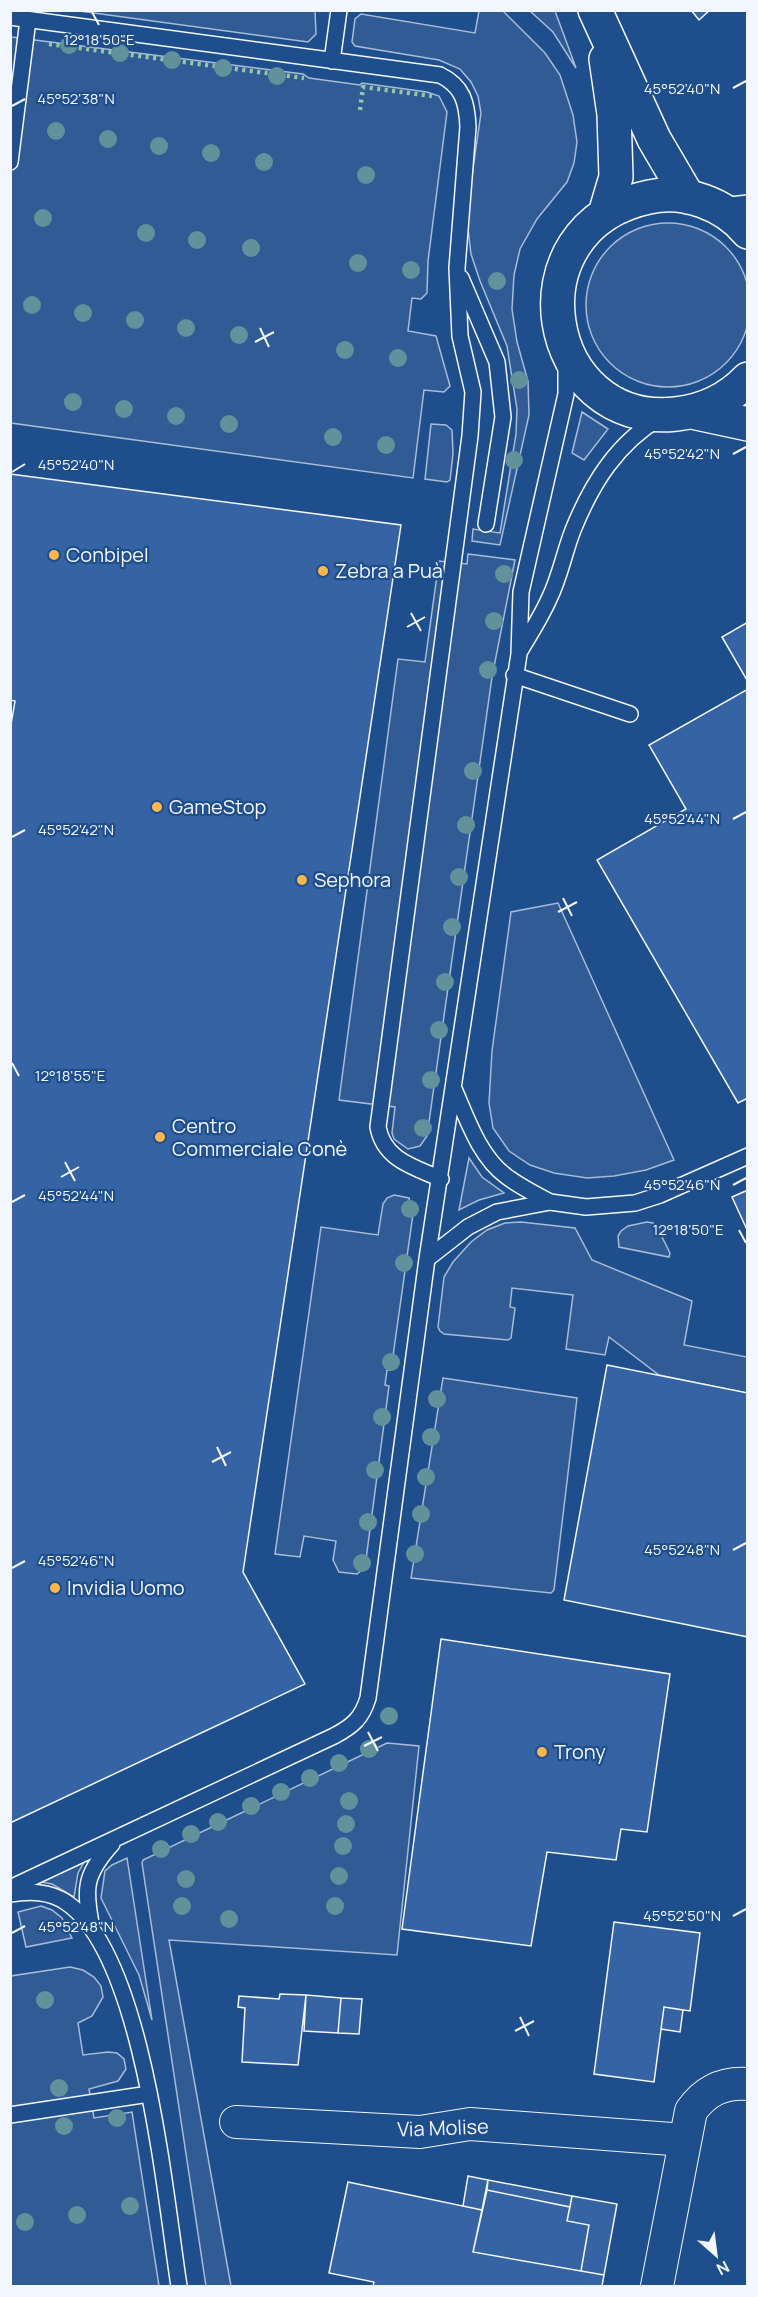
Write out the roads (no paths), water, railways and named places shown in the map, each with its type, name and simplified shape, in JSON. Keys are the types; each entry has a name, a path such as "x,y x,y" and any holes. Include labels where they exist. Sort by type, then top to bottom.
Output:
{"street":[{"path":"599,19 654,139 702,202"},
{"path":"599,19 614,114 616,177 604,214"},
{"path":"747,232 740,223 702,202 659,195 631,201 604,214 585,231 570,251 562,269 557,290 556,316 566,351 585,380 611,401 637,412 678,414 747,424"},
{"path":"678,414 717,404 747,379"},
{"path":"657,2286 691,2111 699,2098 729,2084 747,2084"},
{"name":"Via Molise","path":"236,2122 420,2132 470,2124 685,2140"}],"lane":[{"path":"332,61 339,10"},
{"path":"10,17 440,75 452,81 461,91 467,106 468,127 456,268 460,336 473,392 470,436 378,1127 380,1137 397,1160 441,1179"},
{"path":"10,162 28,20"},
{"path":"702,202 747,203"},
{"path":"456,268 497,362 503,417 486,524"},
{"path":"10,1888 334,1736 352,1726 363,1713 368,1698 427,1259 441,1179 514,675 519,654 521,592 566,394 566,351"},
{"path":"519,654 550,598 574,528 617,451 636,432 678,414"},
{"path":"514,675 630,714"},
{"path":"454,1089 472,1131 493,1164 504,1175 550,1202"},
{"path":"427,1259 482,1218 510,1209 550,1202 586,1207 635,1203 660,1195 747,1156"},
{"path":"93,1931 86,1898 88,1879 96,1862 118,1838"},
{"path":"10,1894 40,1892 68,1904 93,1931 116,1974 131,2017 149,2094 179,2286"},
{"path":"10,2115 149,2094"}],"place":[{"name":"Conbipel","path":"54,555"},
{"name":"Zebra a Puà","path":"323,571"},
{"name":"GameStop","path":"157,807"},
{"name":"Sephora","path":"302,880"},
{"name":"Centro Commerciale Conè","path":"160,1137"},
{"name":"Invidia Uomo","path":"55,1588"},
{"name":"Trony","path":"542,1752"}]}
